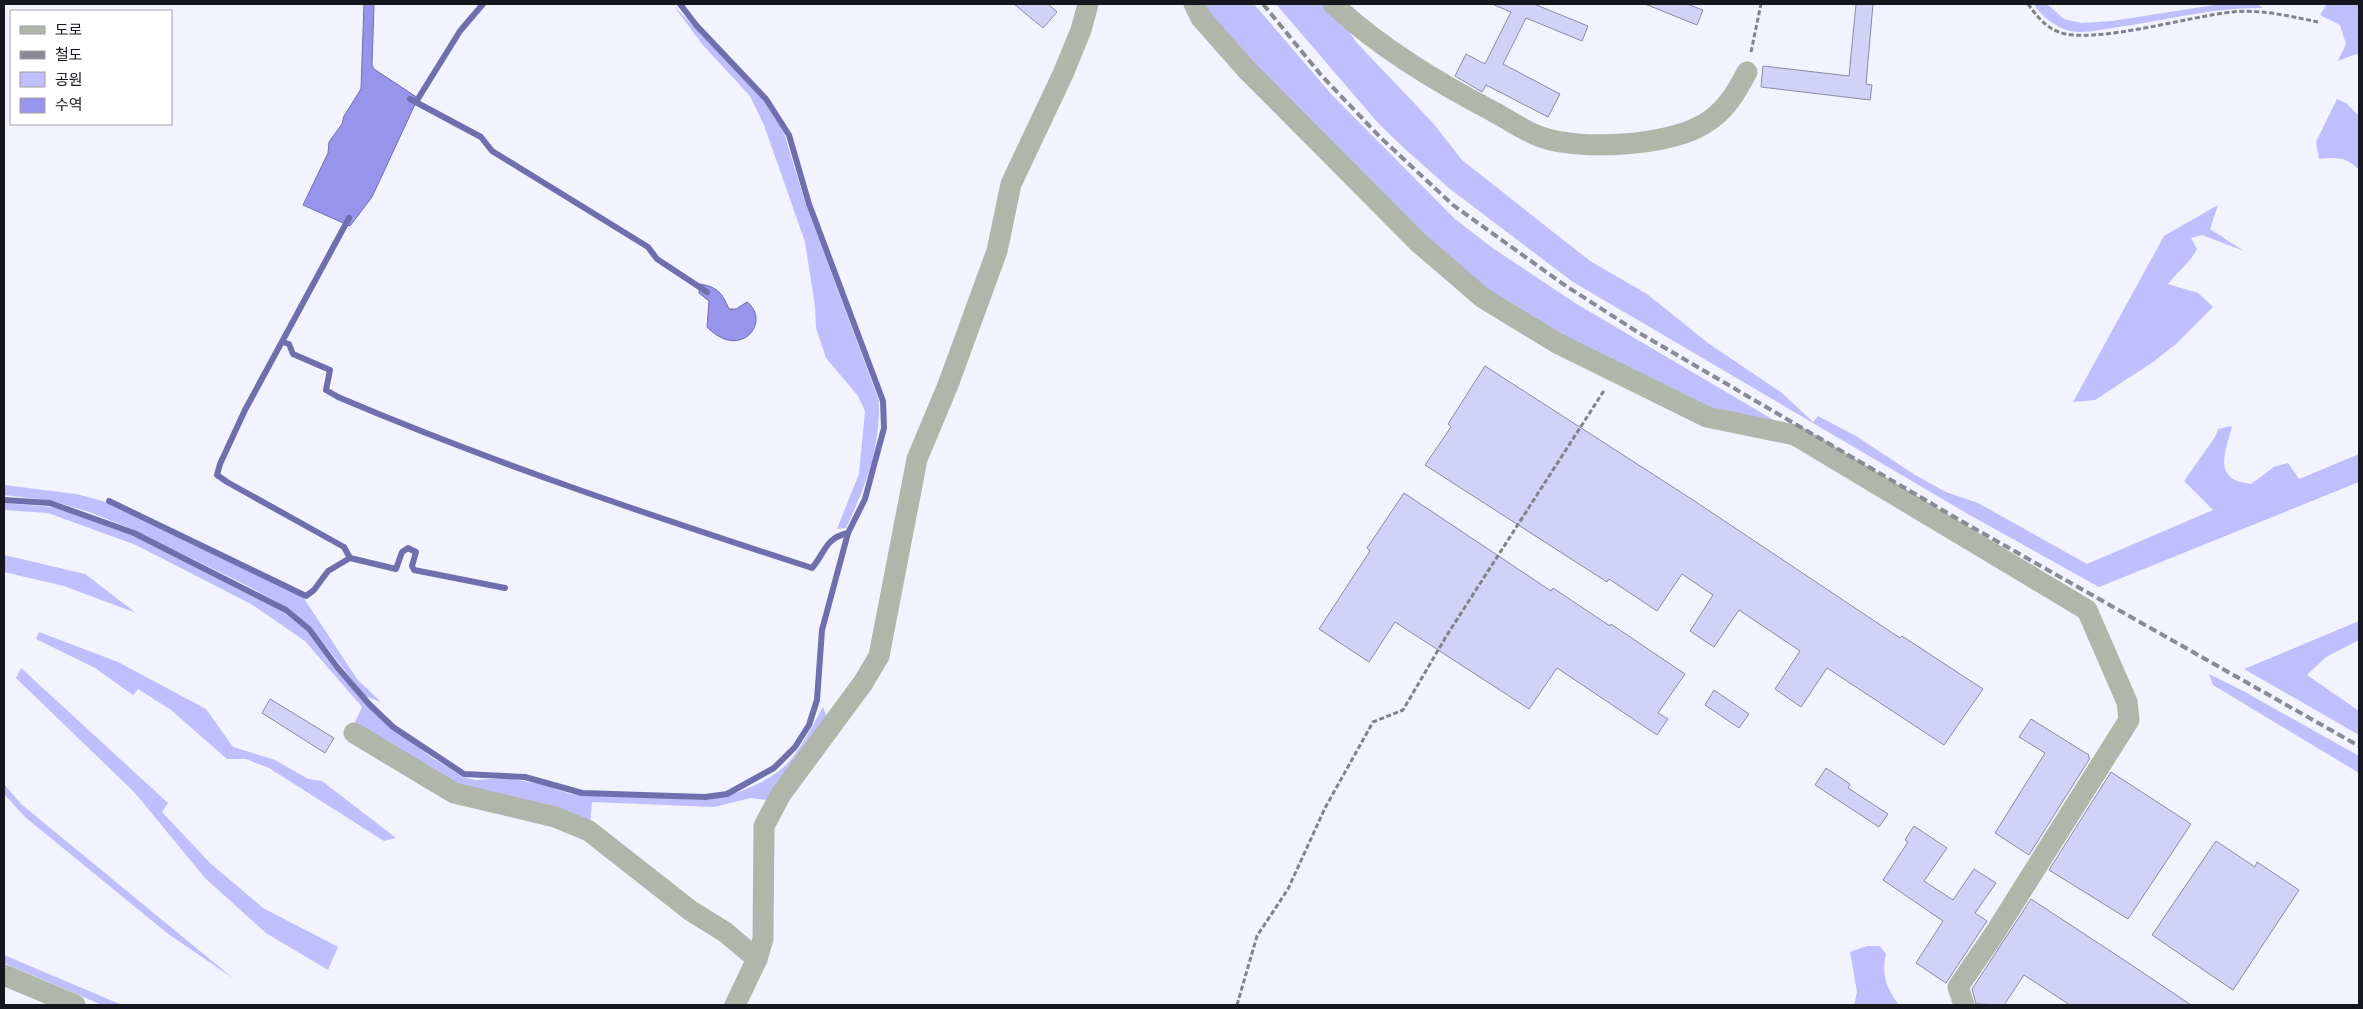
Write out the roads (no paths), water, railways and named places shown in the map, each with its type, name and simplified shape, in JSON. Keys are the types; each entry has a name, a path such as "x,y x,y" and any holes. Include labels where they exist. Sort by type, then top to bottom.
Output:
{"street":[{"path":"734,1005 757,959 763,939 764,826 781,794 863,683 879,656 917,459 948,385 997,251 1010,184 1063,74 1081,30 1088,4"},
{"path":"1194,4 1201,18 1248,70 1426,249 1483,298 1557,343 1707,417 1795,435 2087,610 2127,702 2128,720 1993,936 1958,987 1964,1005"},
{"path":"1333,4 1388,49 1469,99 1540,137 1566,144 1640,142 1681,135 1705,124 1731,102 1747,72"},
{"path":"354,733 454,792 555,817 589,831 691,911 725,932 757,959"},
{"path":"4,975 75,1005"}],"water":[{"path":"364,4 374,4 372,65 374,69 418,98 372,197 350,226 303,205 328,153 329,142 342,124 344,116 361,89"},
{"path":"700,284 711,287 719,292 729,309 736,309 747,302 754,310 756,319 749,335 731,341 720,337 707,327 709,301 699,293"}],"waterway":[{"path":"416,102 460,31 483,4"},
{"path":"4,500 50,503 134,533 286,610 309,629 337,667 369,704 393,727 464,774 525,777 582,793 705,797 727,794 774,768 795,747 809,725 817,700 822,630 848,533 865,499 884,428 883,401 809,204 789,135 766,99 696,25 680,4"},
{"path":"410,99 481,137 492,151 648,247 657,259 707,292"},
{"path":"109,501 306,596 314,590 328,571 350,558 344,547 217,475 220,464 245,410 349,218"},
{"path":"283,342 289,344 293,354 330,370 326,390 338,397 455,444 573,488 692,529 812,568 834,538 848,533"},
{"path":"350,558 396,569 402,552 408,548 416,552 412,566 414,570 505,588"}],"railway":[{"path":"1263,4 1321,75 1381,138 1453,205 1563,284 1636,331 1963,522 2359,746"}]}
